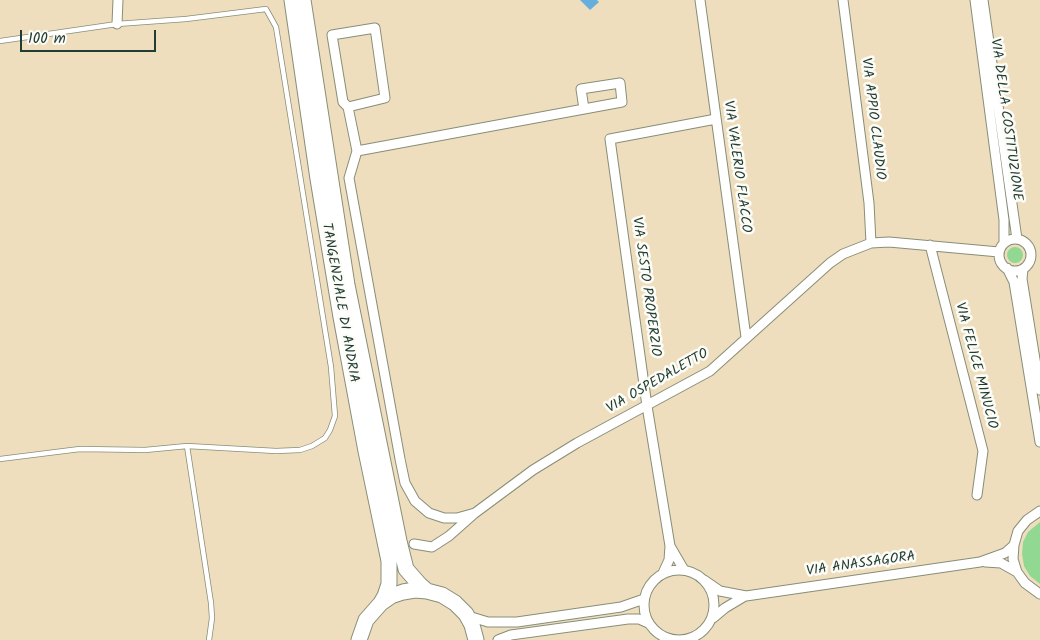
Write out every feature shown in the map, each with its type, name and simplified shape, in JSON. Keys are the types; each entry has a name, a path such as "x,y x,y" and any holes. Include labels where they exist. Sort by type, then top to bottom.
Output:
{"main road":[{"name":"TANGENZIALE DI ANDRIA","path":"292,0 318,179 341,317 389,561 389,584 385,596 366,620 359,640"},
{"name":"TANGENZIALE DI ANDRIA","path":"303,0 347,285 395,523 406,569 428,591"},
{"name":"TANGENZIALE DI ANDRIA","path":"381,603 391,596 415,590 442,595 455,603 466,614 472,625 476,640"}],"street":[{"path":"117,24 118,0"},
{"name":"VIA VALERIO FLACCO","path":"700,0 746,337"},
{"name":"VIA APPIO CLAUDIO","path":"843,0 869,203 871,242"},
{"name":"VIA DELLA COSTITUZIONE","path":"975,0 1004,220 1004,243 999,252"},
{"name":"VIA DELLA COSTITUZIONE","path":"983,0 1017,239"},
{"path":"348,107 385,98 375,28 332,35 343,102 348,107 357,151 349,178 405,483 415,501 429,513 444,518 457,518 476,513"},
{"path":"357,151 622,102 620,83 581,89 584,109"},
{"name":"VIA SESTO PROPERZIO","path":"663,573 668,560 670,546 647,406 610,139 716,119"},
{"path":"1004,243 1010,239 1017,239 1028,245 1036,256 1023,268 1016,270 1007,268"},
{"name":"VIA OSPEDALETTO","path":"414,544 432,547 449,536 533,470 577,443 710,371 725,359 746,337 843,254 871,242 930,245 999,252"},
{"name":"VIA FELICE MINUCIO","path":"930,245 983,451 977,495"},
{"path":"999,252 1000,260 1007,268 1014,282 1040,442"},
{"path":"1023,268 1022,279 1040,390"},
{"path":"1040,510 1027,520 1018,531 1013,559 1017,572 1025,583 1040,594"},
{"name":"VIA ANASSAGORA","path":"980,562 1004,553 1014,545"},
{"name":"VIA SESTO PROPERZIO","path":"670,546 684,570"},
{"name":"VIA ANASSAGORA","path":"704,580 720,591 746,596 980,562 1001,563 1017,572"},
{"path":"698,640 711,621 714,610 714,599 710,588 695,573 684,570 673,570 663,573 654,580 644,598 645,615 648,623 655,631 666,638 684,640 695,637 704,630"},
{"name":"VIA ANASSAGORA","path":"711,621 720,611 746,596"},
{"path":"466,614 482,621 507,623 621,607 644,598"},
{"path":"498,640 511,636 628,618 639,619 648,623"}],"lane":[{"path":"0,40 117,24 186,19 266,9 276,27 283,62 331,367 335,416 325,438 312,446 300,450 268,451 187,446 145,450 80,449 0,459"},
{"path":"187,446 211,603 212,618 209,640"}],"green space":[{"path":"1015,247 1023,255 1015,263 1007,255"},
{"path":"1040,522 1040,584 1030,576 1024,566 1022,554 1023,542 1028,532"}],"water":[{"path":"580,0 597,0 599,2 590,10"}]}
